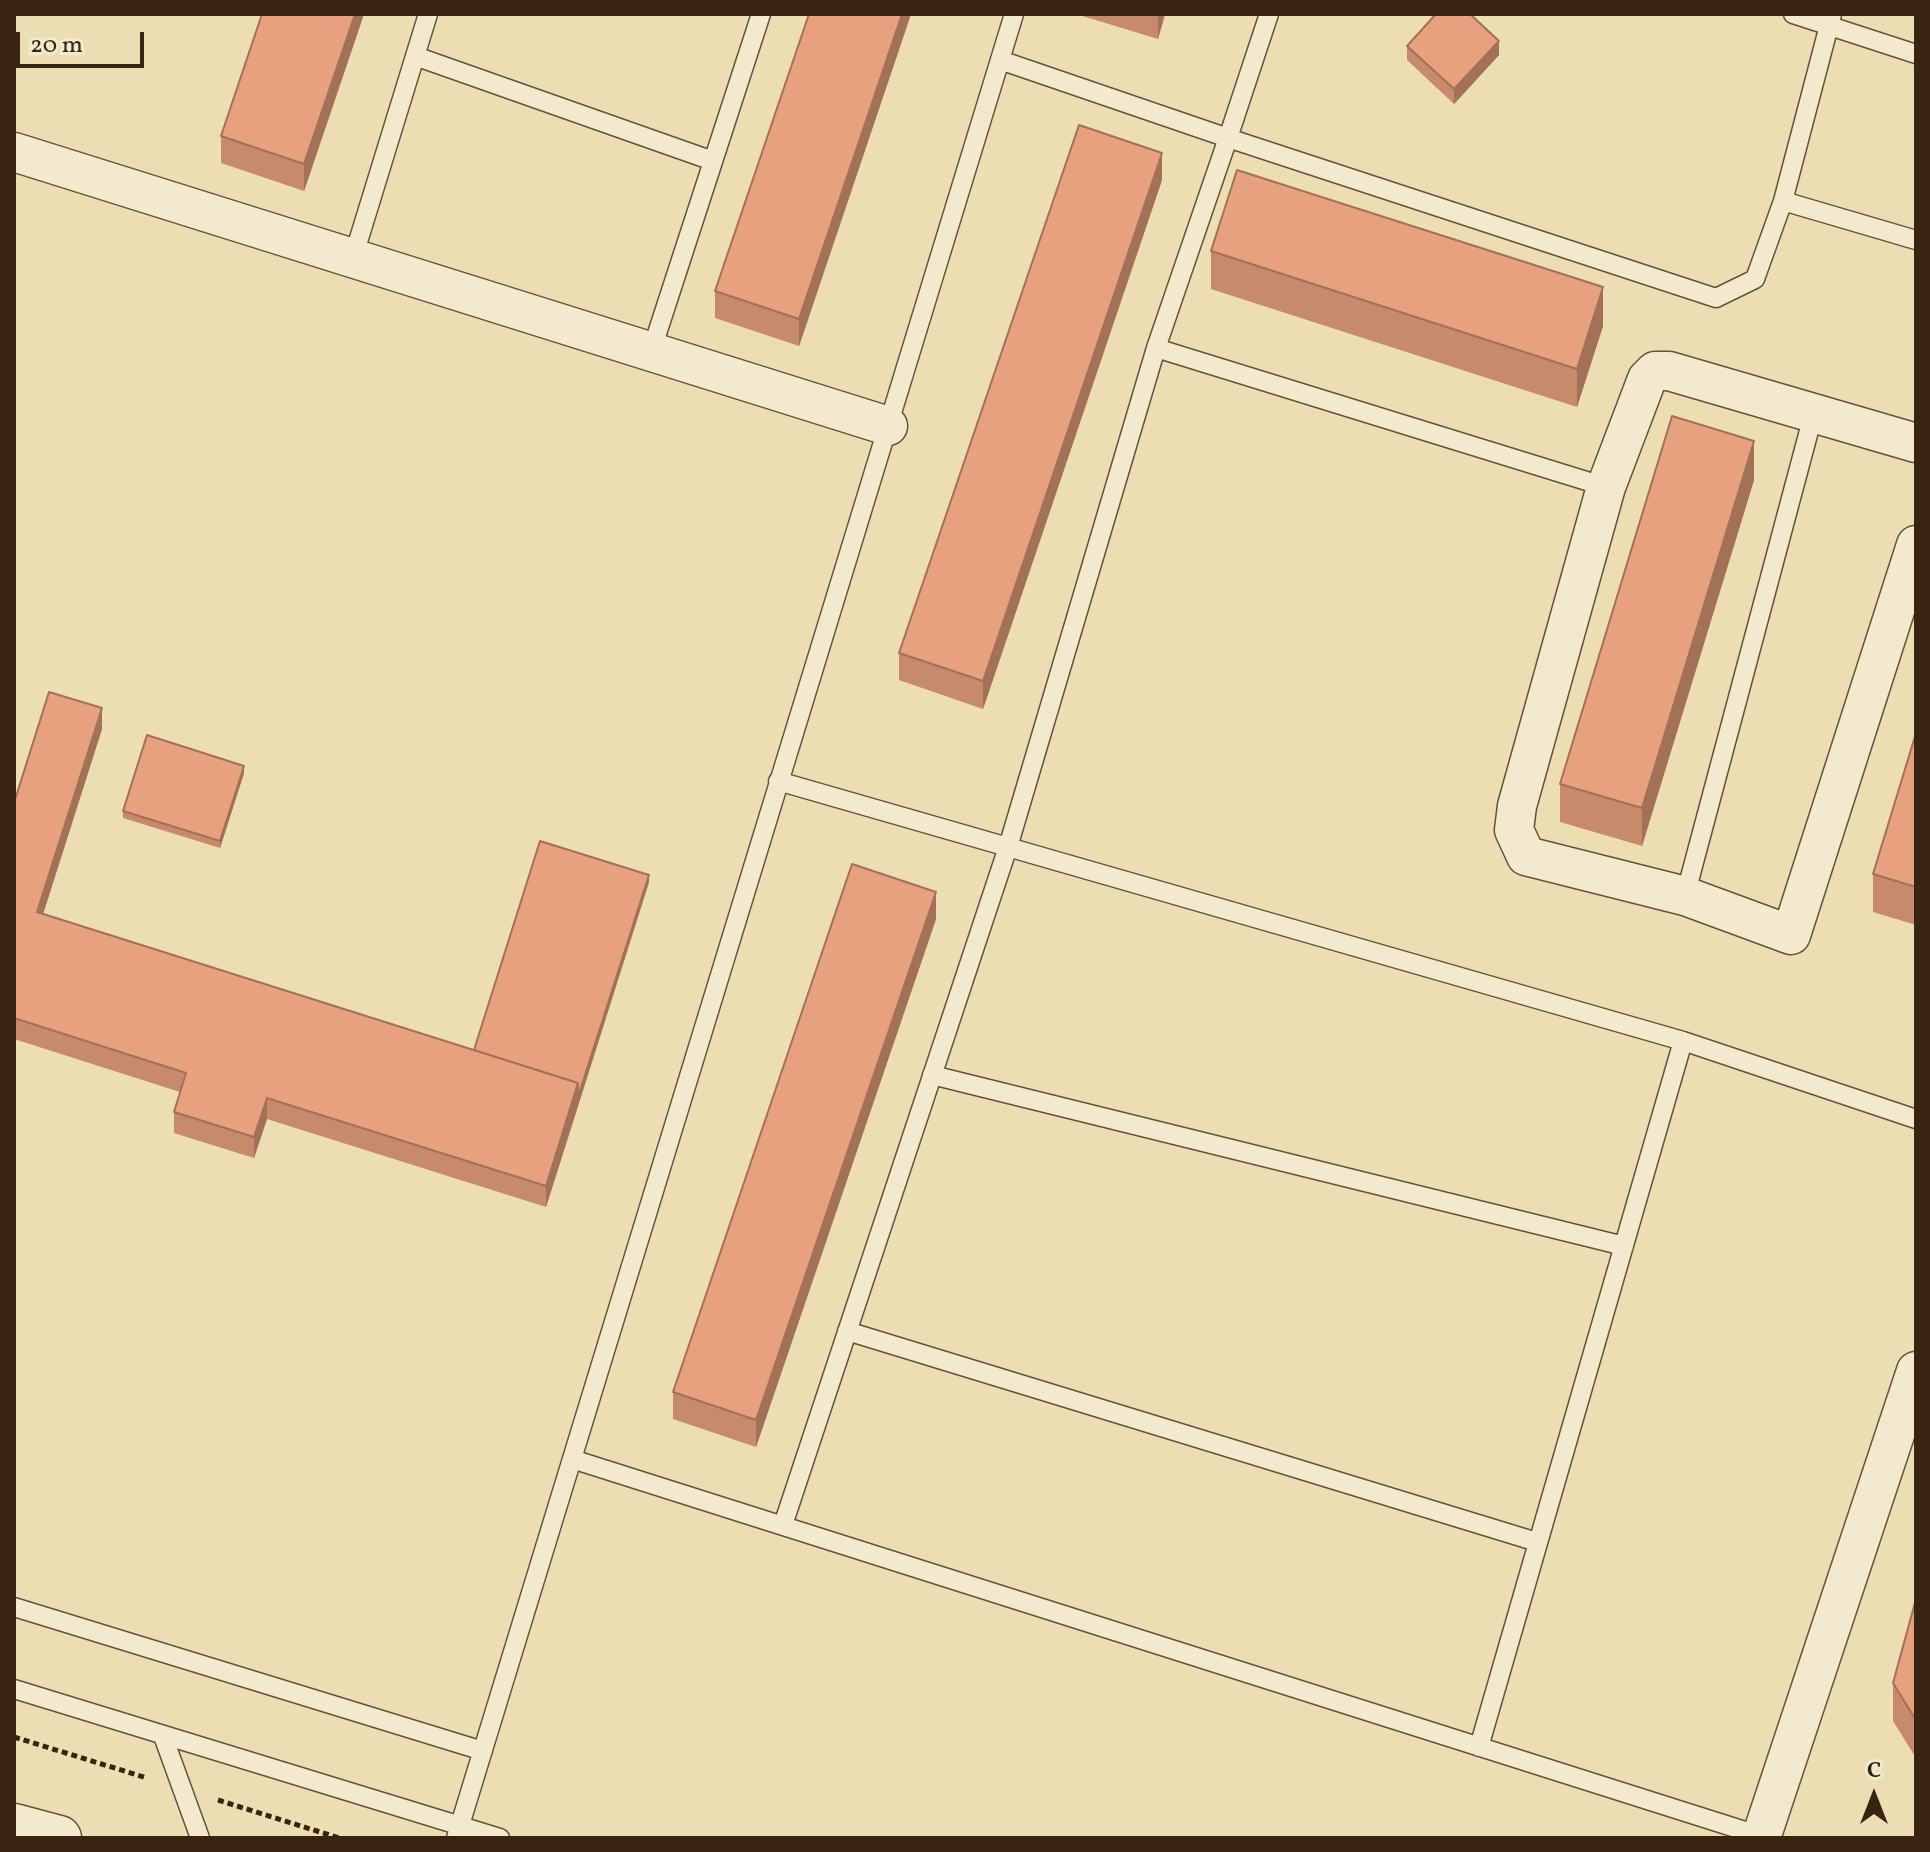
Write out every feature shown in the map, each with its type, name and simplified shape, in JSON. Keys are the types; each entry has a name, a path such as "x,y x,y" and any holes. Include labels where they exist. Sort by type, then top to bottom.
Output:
{"street":[{"path":"14,152 888,426"},
{"path":"1916,443 1669,371 1655,371 1647,379 1606,487 1517,806 1514,830 1526,856 1685,896 1791,935 1916,545"},
{"path":"1763,1837 1916,1371"},
{"path":"14,1826 59,1838"}],"lane":[{"path":"353,258 428,14"},
{"path":"651,352 761,14"},
{"path":"458,1832 1014,14"},
{"path":"783,1525 1008,847 1156,348 1269,14"},
{"path":"1793,14 1830,20 1916,54"},
{"path":"1000,60 1716,298 1755,279 1783,201 1830,20"},
{"path":"415,56 713,161"},
{"path":"1783,201 1916,240"},
{"path":"1156,348 1606,487"},
{"path":"1685,896 1814,412"},
{"path":"778,781 1683,1041 1916,1119"},
{"path":"1479,1747 1683,1041"},
{"path":"932,1075 1624,1246"},
{"path":"847,1331 1537,1542"},
{"path":"572,1459 1763,1837"},
{"path":"14,1607 483,1751"},
{"path":"14,1689 458,1832 500,1838"},
{"path":"163,1736 200,1838"}],"building":[{"path":"262,14 355,14 304,164 221,136"},
{"path":"809,14 902,14 799,319 715,291"},
{"path":"1436,14 1470,14 1499,41 1454,89 1407,46"},
{"path":"1079,125 1162,153 983,681 899,653"},
{"path":"1237,170 1603,287 1577,369 1211,251"},
{"path":"1672,416 1754,441 1642,808 1560,784"},
{"path":"49,692 102,708 37,912 578,1083 546,1186 267,1098 254,1137 174,1112 186,1073 14,1018 14,803"},
{"path":"1916,733 1916,887 1873,874"},
{"path":"147,735 244,766 220,841 123,811"},
{"path":"540,841 649,875 578,1097 578,1083 474,1050"},
{"path":"852,864 936,892 756,1420 673,1392"},
{"path":"1916,1599 1916,1720 1893,1683"}]}
